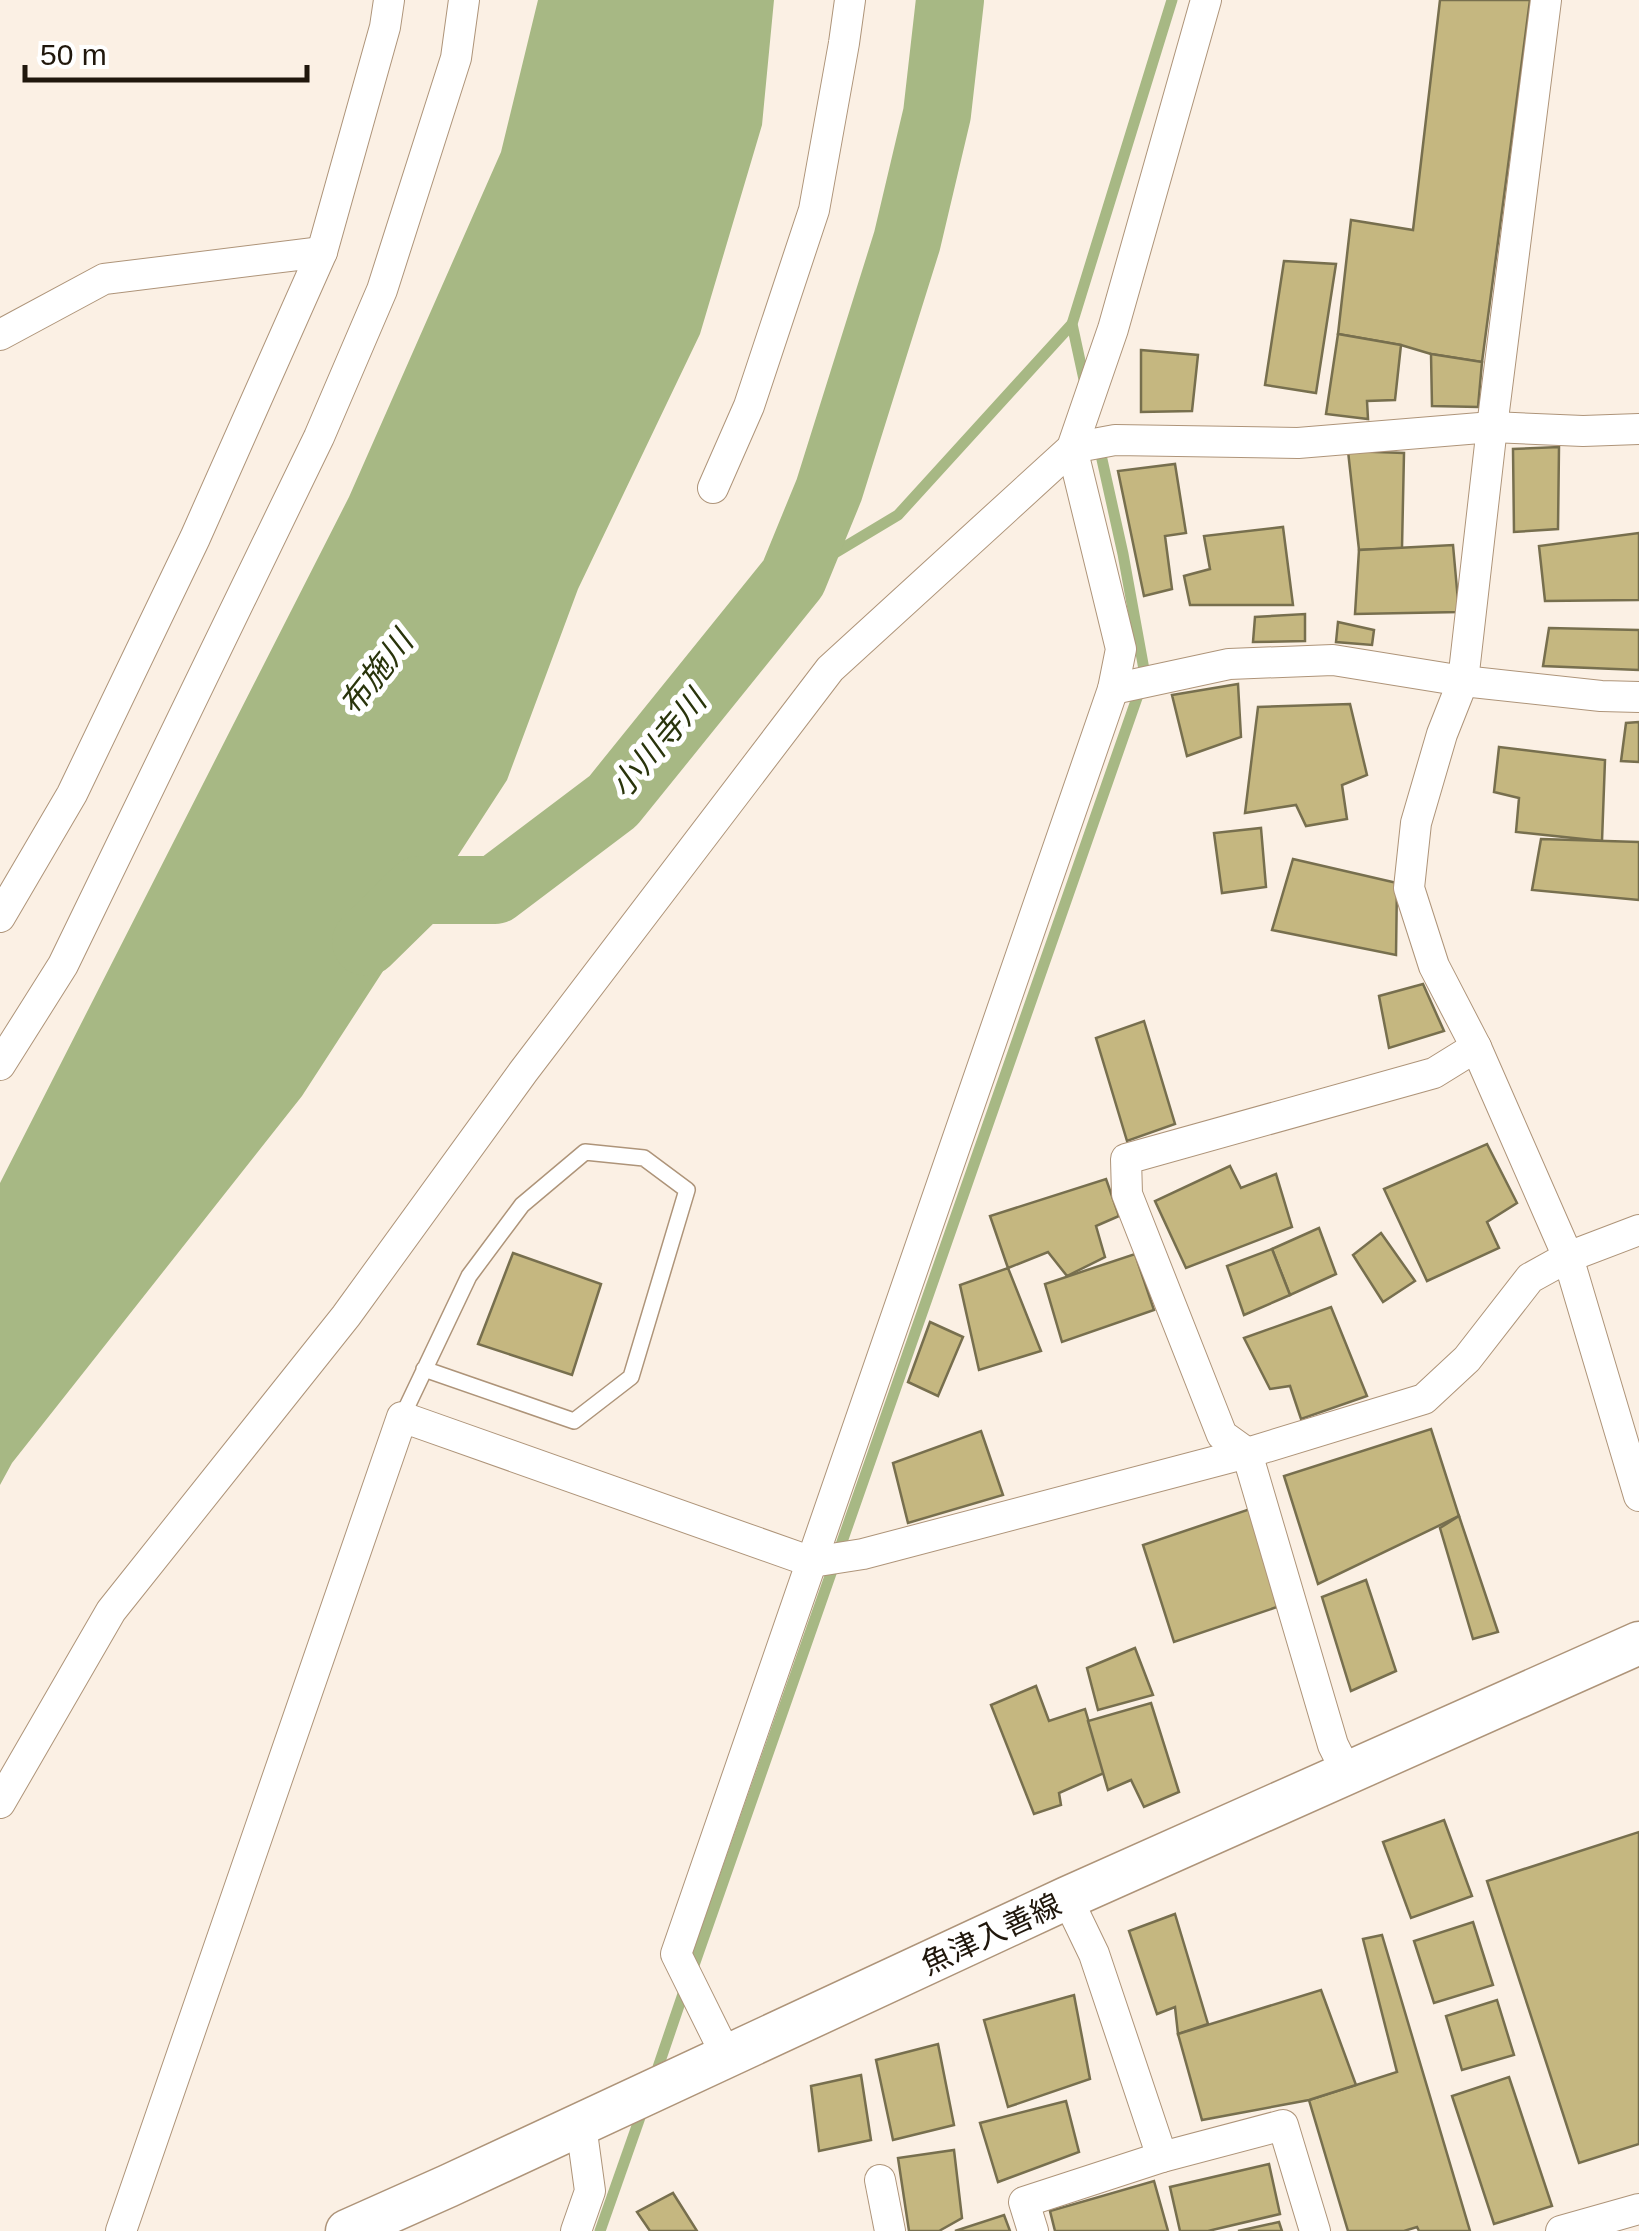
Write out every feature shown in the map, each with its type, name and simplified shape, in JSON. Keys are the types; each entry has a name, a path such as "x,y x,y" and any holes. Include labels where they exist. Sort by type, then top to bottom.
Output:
{"main road":[{"name":"魚津入善線","path":"346,2231 1068,1898 1639,1643"}],"street":[{"path":"0,916 72,794 195,538 322,252 389,0"},
{"path":"0,1066 63,966 320,438 382,290 456,58 464,0"},
{"path":"713,488 749,406 814,210 850,0"},
{"path":"0,1804 111,1611 346,1316 523,1072 830,669 1072,448 1113,329 1206,0"},
{"path":"1546,0 1463,681 1442,734 1416,822 1408,888 1434,966 1476,1047 1568,1257 1639,1496"},
{"path":"0,335 104,278 322,252"},
{"path":"1072,448 1115,440 1298,443 1492,427 1584,432 1639,428"},
{"path":"727,2057 676,1954 1114,689 1121,649 1072,448"},
{"path":"1114,689 1229,664 1333,660 1463,681 1601,696 1639,696"},
{"path":"1347,1774 1333,1745 1247,1453 1222,1435 1127,1194 1126,1159 1434,1073 1476,1047"},
{"path":"121,2231 402,1417 812,1562 863,1554 1247,1453 1424,1399 1467,1359 1530,1278 1568,1257 1639,1230"},
{"path":"1068,1898 1094,1954 1162,2156"},
{"path":"576,2231 590,2191 581,2124"},
{"path":"1033,2231 1024,2202 1162,2156 1283,2125 1315,2231"},
{"path":"880,2180 890,2231"},
{"path":"1561,2231 1639,2209"}],"lane":[{"path":"402,1417 424,1370 469,1276 522,1204 585,1152 644,1158 688,1190 630,1377 574,1421 424,1370"}],"water":[{"name":"布施川","path":"538,0 774,0 762,125 700,334 578,589 507,780 302,1096 12,1463 0,1485 0,1183 349,497 501,152"}],"building":[{"path":"1440,0 1530,0 1482,362 1338,334 1351,220 1413,230"},
{"path":"1284,261 1336,264 1316,393 1265,385"},
{"path":"1338,334 1401,345 1395,400 1367,401 1368,419 1326,414"},
{"path":"1141,350 1198,355 1192,411 1141,412"},
{"path":"1431,354 1482,362 1478,407 1432,406"},
{"path":"1559,447 1558,529 1514,532 1513,449"},
{"path":"1348,451 1404,453 1402,548 1359,550"},
{"path":"1175,464 1186,533 1165,536 1172,589 1144,596 1118,471"},
{"path":"1283,527 1293,605 1190,605 1184,576 1210,569 1204,536"},
{"path":"1639,533 1639,600 1545,601 1539,546"},
{"path":"1453,545 1459,612 1355,614 1359,550"},
{"path":"1305,614 1305,641 1253,642 1255,617"},
{"path":"1338,622 1374,630 1372,645 1336,642"},
{"path":"1549,628 1639,630 1639,670 1543,666"},
{"path":"1238,684 1241,737 1187,756 1172,695"},
{"path":"1350,704 1367,775 1342,785 1347,819 1306,826 1296,805 1245,813 1258,707"},
{"path":"1639,722 1639,762 1621,761 1626,723"},
{"path":"1499,747 1605,760 1602,841 1516,832 1519,798 1494,792"},
{"path":"1261,828 1266,887 1222,893 1214,833"},
{"path":"1541,839 1639,842 1639,900 1532,890"},
{"path":"1293,859 1397,883 1396,955 1272,930"},
{"path":"1423,984 1444,1031 1389,1048 1379,996"},
{"path":"1144,1021 1175,1124 1127,1141 1096,1038"},
{"path":"1487,1144 1517,1203 1487,1222 1499,1248 1427,1281 1384,1189"},
{"path":"1230,1166 1241,1188 1276,1174 1292,1227 1186,1268 1155,1201"},
{"path":"1106,1179 1119,1216 1096,1226 1105,1257 1067,1276 1048,1252 1008,1268 990,1216"},
{"path":"1319,1228 1336,1274 1290,1295 1272,1249"},
{"path":"1381,1233 1415,1281 1383,1302 1353,1255"},
{"path":"1272,1249 1290,1295 1244,1315 1227,1266"},
{"path":"513,1253 601,1284 572,1375 478,1344"},
{"path":"1135,1254 1154,1310 1062,1342 1045,1284"},
{"path":"1008,1268 1041,1351 979,1370 960,1285"},
{"path":"1331,1307 1367,1396 1301,1419 1290,1386 1270,1389 1244,1338"},
{"path":"930,1322 963,1337 938,1396 908,1382"},
{"path":"1431,1429 1459,1516 1318,1584 1284,1476"},
{"path":"981,1431 1003,1495 908,1523 893,1463"},
{"path":"1253,1508 1277,1607 1174,1642 1143,1545"},
{"path":"1459,1516 1498,1632 1473,1639 1440,1528"},
{"path":"1366,1580 1396,1671 1351,1691 1322,1597"},
{"path":"1135,1648 1153,1695 1098,1710 1087,1668"},
{"path":"1036,1686 1049,1721 1085,1709 1104,1773 1059,1793 1061,1805 1034,1814 991,1705"},
{"path":"1151,1703 1179,1792 1144,1807 1131,1780 1108,1790 1088,1721"},
{"path":"1444,1820 1472,1896 1411,1918 1383,1842"},
{"path":"1639,1832 1639,2144 1579,2163 1487,1881"},
{"path":"1175,1914 1208,2024 1178,2034 1175,2007 1157,2014 1129,1931"},
{"path":"1473,1922 1493,1985 1434,2003 1414,1941"},
{"path":"1382,1935 1470,2231 1419,2231 1417,2227 1404,2231 1348,2231 1309,2100 1397,2072 1363,1939"},
{"path":"1321,1990 1356,2085 1309,2100 1202,2120 1178,2034"},
{"path":"1074,1995 1090,2079 1008,2107 984,2020"},
{"path":"1497,2000 1514,2055 1462,2070 1446,2016"},
{"path":"938,2044 954,2125 893,2140 876,2060"},
{"path":"861,2075 871,2140 819,2151 811,2086"},
{"path":"1509,2077 1552,2206 1494,2224 1452,2096"},
{"path":"1066,2101 1079,2152 998,2182 980,2123"},
{"path":"954,2150 962,2218 939,2231 909,2231 898,2158"},
{"path":"1269,2164 1280,2214 1208,2231 1180,2231 1170,2187"},
{"path":"1154,2181 1168,2231 1055,2231 1050,2211"},
{"path":"673,2193 697,2231 650,2231 637,2212"},
{"path":"1004,2215 1010,2231 955,2231"},
{"path":"1279,2222 1282,2231 1238,2231"}],"waterway":[{"name":"小川寺川","path":"366,942 419,890 495,890 613,801 793,578 829,490 907,241 937,114 950,0"},
{"path":"1085,384 1072,324 1172,0"},
{"path":"793,578 898,515 1072,324"},
{"path":"692,1971 1145,675 1099,446"},
{"path":"654,2079 685,1988"},
{"path":"600,2231 644,2106"}]}
